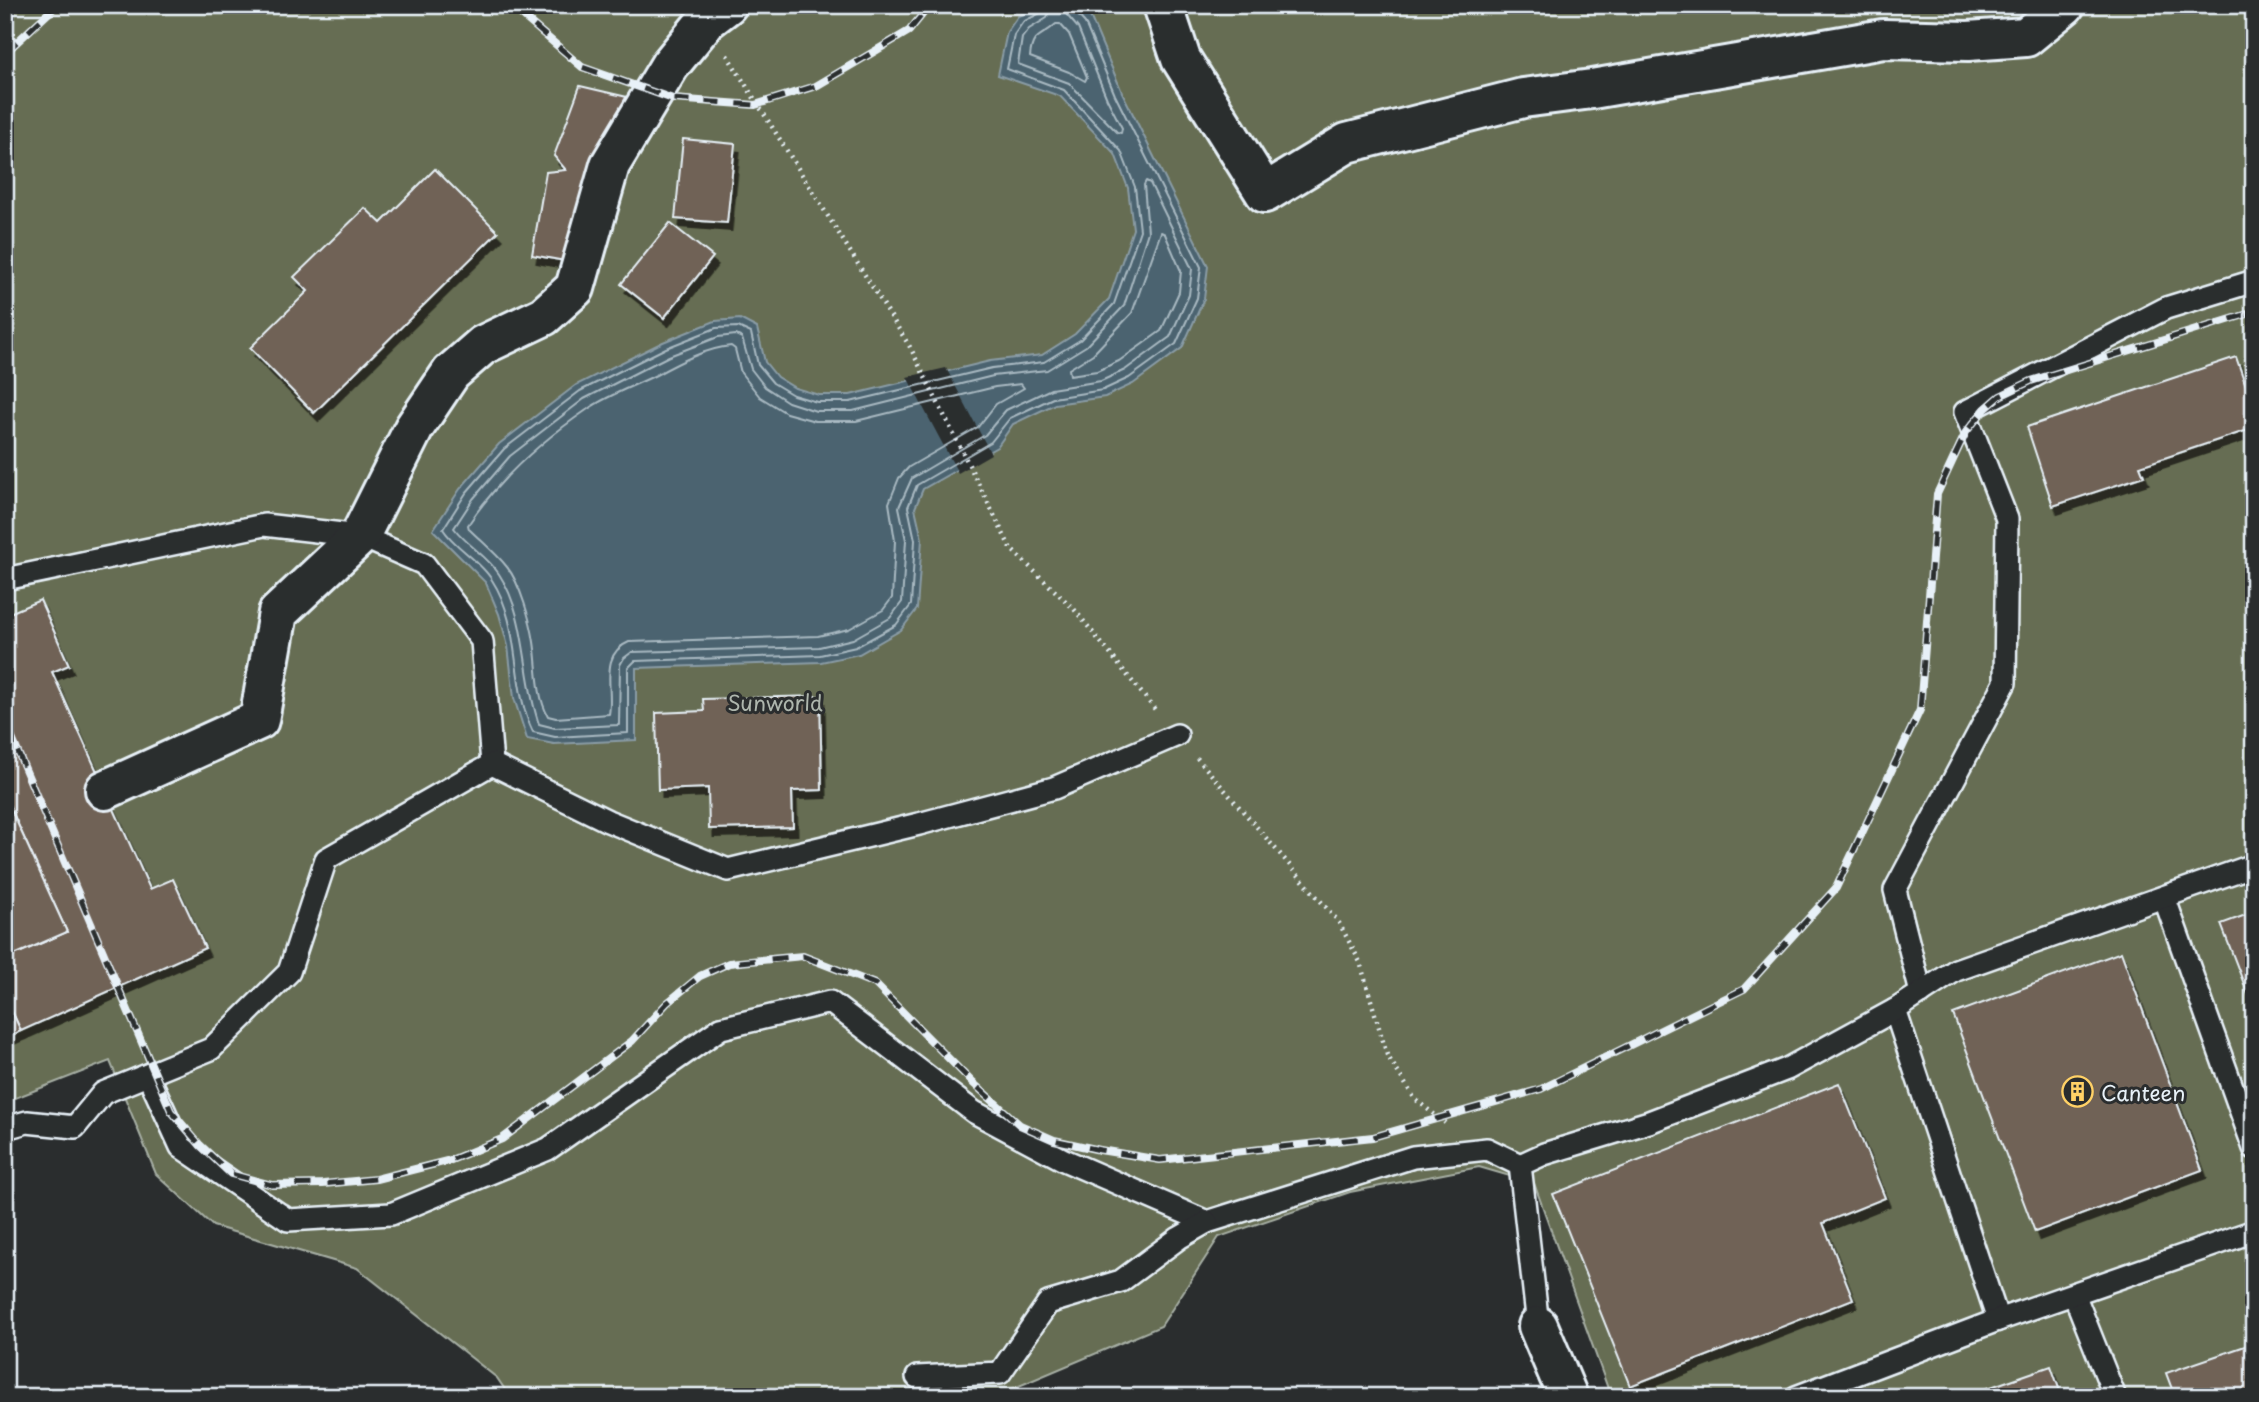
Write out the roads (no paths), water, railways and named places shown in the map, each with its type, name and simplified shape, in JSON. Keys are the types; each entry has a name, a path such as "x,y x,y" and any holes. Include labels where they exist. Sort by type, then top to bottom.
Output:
{"street":[{"path":"1163,5 1181,59 1265,193 1347,143 1523,98 1592,89 1884,39 1968,41 2026,37 2065,5"},
{"path":"105,790 259,720 278,613 360,536 414,428 451,373 483,345 544,316 575,288 610,165 670,65 717,13"},
{"path":"1538,1326 1568,1397"}],"lane":[{"path":"1922,993 1895,890 2005,682 2007,519 1965,412 2166,308 2254,281"},
{"path":"5,579 264,525 360,536 424,564 482,641 492,764"},
{"path":"492,764 608,821 728,870 1054,788 1177,735"},
{"path":"5,1128 27,1122 75,1127 103,1093 211,1049 289,972 326,859 492,764"},
{"path":"1520,1165 1544,1154 1649,1122 1787,1069 1895,1010 1956,971 2254,865"},
{"path":"2164,897 2254,1148"},
{"path":"148,1075 181,1147 288,1220 391,1214 548,1149 721,1028 830,1002 974,1112 1064,1160 1207,1222"},
{"path":"1895,1010 1998,1320"},
{"path":"917,1377 1000,1373 1048,1303 1121,1281 1179,1238 1207,1222 1413,1157 1487,1149 1520,1165"},
{"path":"1520,1165 1538,1326"},
{"path":"1796,1397 1998,1320 2254,1231"},
{"path":"2074,1294 2115,1397"}],"water":[{"path":"1042,5 1078,5 1091,18 1122,92 1208,266 1204,299 1182,348 1133,384 1105,397 1055,404 1013,424 997,447 923,489 915,508 922,539 917,609 901,630 859,654 821,662 636,668 636,740 554,744 527,739 514,698 508,646 486,583 433,530 460,489 499,444 576,385 663,342 715,321 740,319 757,328 765,362 777,377 795,388 819,395 850,395 990,361 1042,355 1075,334 1109,299 1133,229 1128,188 1115,154 1060,96 998,75 1007,32 1018,16"}],"railway":[{"path":"5,53 57,5"},
{"path":"510,5 582,67 673,99 755,105 816,86 909,31 930,5"},
{"path":"5,722 171,1111 200,1145 231,1174 272,1185 323,1184 376,1179 451,1160 502,1139 632,1041 667,1003 700,976 729,963 803,956 875,984 973,1083 1020,1125 1054,1140 1160,1160 1373,1137 1541,1089 1744,989 1836,888 1920,710 1937,494 1966,432 2000,396 2031,381 2254,312"}],"place":[{"name":"Canteen","path":"2078,1092"}],"park label":[{"name":"Sunworld","path":"775,702"}]}
